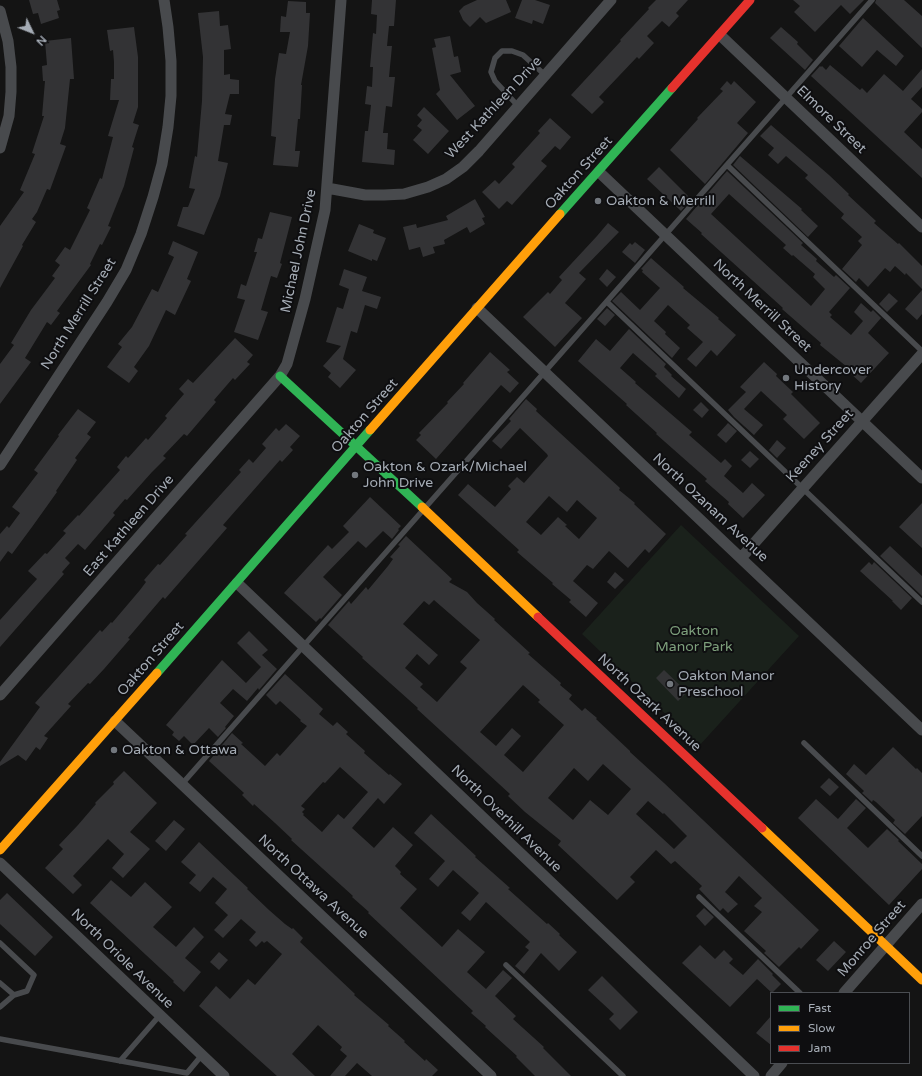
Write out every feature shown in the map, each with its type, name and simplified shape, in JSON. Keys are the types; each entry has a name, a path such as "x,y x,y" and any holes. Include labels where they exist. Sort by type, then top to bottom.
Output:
{"main road":[{"name":"Oakton Street","path":"0,850 750,0"},
{"path":"280,376 357,446"},
{"name":"North Ozark Avenue","path":"357,446 922,980"}],"street":[{"name":"North Merrill Street","path":"0,465 107,302 126,270 141,234 162,164 168,127 171,96 171,62 164,0"},
{"name":"Michael John Drive","path":"280,376 287,364 292,349 317,250 325,210 341,0"},
{"name":"West Kathleen Drive","path":"327,188 365,195 404,194 428,187 446,179 479,151 611,0"},
{"path":"0,11 4,42 11,67 9,116 0,148"},
{"name":"Elmore Street","path":"720,35 922,227"},
{"name":"North Merrill Street","path":"599,172 922,478"},
{"name":"North Ozanam Avenue","path":"477,308 922,730"},
{"name":"Keeney Street","path":"741,558 922,352"},
{"name":"East Kathleen Drive","path":"0,695 280,376"},
{"name":"North Overhill Avenue","path":"237,583 754,1076"},
{"name":"North Ottawa Avenue","path":"115,721 491,1076"},
{"name":"North Oriole Avenue","path":"0,863 224,1076"},
{"name":"Monroe Street","path":"845,992 922,904"},
{"path":"771,1076 781,1064"}],"lane":[{"path":"182,784 872,0"},
{"path":"518,106 495,81 491,72 495,58 502,51 512,51 523,55 545,75"},
{"path":"727,165 922,352"},
{"path":"607,302 922,602"},
{"path":"804,743 922,856"},
{"path":"698,897 799,992"},
{"path":"0,942 34,975 27,991 14,995 0,1007"},
{"path":"506,965 623,1076"},
{"path":"0,983 14,995"},
{"path":"120,1061 160,1016"},
{"path":"0,1039 186,1074 202,1055"}],"green space":[{"name":"Oakton Manor Park","path":"681,525 799,636 699,746 582,634"}],"building":[{"path":"29,0 57,0 60,10 57,11 59,18 41,24 38,13 33,14"},
{"path":"372,0 396,0 394,26 389,26 387,46 392,46 389,77 395,77 392,107 386,106 383,133 388,133 387,149 395,150 394,165 362,162 365,131 368,131 371,105 365,104 367,86 372,87 373,67 370,67 373,33 376,34 377,15 371,14"},
{"path":"477,0 506,0 511,12 486,23 480,17 470,27 463,20 459,11 464,6"},
{"path":"522,0 535,0 550,5 543,24 533,20 532,24 515,18"},
{"path":"656,0 688,0 676,13 679,16 669,27 662,21 647,36 654,43 639,59 637,57 599,97 604,102 592,114 571,95 621,41 620,40"},
{"path":"793,0 864,0 850,14 841,5 815,32 794,12 800,6"},
{"path":"876,0 904,0 922,16 922,48 875,3"},
{"path":"288,1 306,2 306,13 310,13 308,46 301,85 300,119 298,119 295,151 300,151 298,167 273,165 276,137 271,136 275,79 279,53 286,54 290,32 280,32 281,16 286,17"},
{"path":"219,11 220,26 228,25 231,49 224,50 224,75 230,74 230,79 239,80 239,94 230,94 225,114 232,115 230,125 224,125 218,161 228,163 220,196 204,235 177,226 183,207 188,207 195,189 189,188 195,156 197,157 202,101 203,57 198,13"},
{"path":"863,18 904,56 896,66 877,50 862,67 839,46"},
{"path":"134,27 138,57 138,107 133,123 139,125 132,147 134,148 124,186 108,226 111,227 102,245 100,244 90,264 91,265 57,311 60,313 51,325 47,322 25,358 31,362 0,404 0,364 14,345 11,343 31,310 55,278 52,276 60,265 55,261 65,247 70,250 90,210 87,208 100,178 102,179 113,137 108,136 119,100 110,100 111,79 114,79 114,62 113,50 110,51 107,30"},
{"path":"781,27 798,42 797,44 813,60 805,70 770,38"},
{"path":"450,36 454,57 458,56 461,72 450,75 475,106 457,120 436,94 440,90 432,48 436,47 434,39"},
{"path":"71,38 74,79 70,79 65,128 60,144 66,146 50,190 47,189 37,212 32,219 36,222 22,245 23,246 0,288 0,226 24,192 20,190 35,154 32,153 44,116 42,116 45,81 43,81 42,66 47,65 45,41"},
{"path":"830,65 860,90 862,88 867,93 884,74 903,91 922,69 922,87 911,99 922,109 922,112 904,132 922,149 922,178 811,76 820,66 826,70"},
{"path":"727,81 731,85 734,81 756,102 737,123 748,133 705,184 670,150 698,119 697,118 723,91 720,89"},
{"path":"424,107 449,131 428,154 413,140 422,130 417,126 422,120 417,115"},
{"path":"550,118 571,137 560,150 555,146 541,161 547,166 512,205 507,201 499,209 482,192 495,180 499,184 515,167 512,164 540,133 538,131"},
{"path":"771,125 829,175 876,221 874,223 898,244 899,243 922,266 922,289 906,273 905,275 895,266 890,272 885,268 868,287 859,278 856,282 842,269 862,245 858,241 862,237 841,218 844,214 805,178 808,175 786,156 778,164 768,155 774,148 760,136"},
{"path":"740,156 802,209 801,210 818,226 808,237 733,165"},
{"path":"659,167 691,199 681,211 647,179"},
{"path":"727,171 803,243 801,245 817,259 816,261 834,277 836,275 850,288 829,312 832,315 830,317 851,335 863,321 854,312 861,303 871,312 873,310 881,318 868,333 889,353 861,383 850,373 852,371 820,345 821,343 782,309 783,308 686,219","holes":["729,194 786,245 783,248 815,274 813,277 825,289 811,306 711,214"]},
{"path":"475,199 485,217 482,218 485,224 470,233 467,227 444,240 445,244 433,247 435,253 423,257 420,247 409,250 403,227 416,224 417,228 448,220 446,216"},
{"path":"270,212 292,217 280,263 282,264 277,278 271,276 261,310 268,312 258,340 234,332 245,300 237,298 241,284 246,286 257,252 254,252 258,238 262,239"},
{"path":"608,223 619,232 579,273 586,279 565,303 582,318 555,347 523,317 548,292 550,294 562,280 559,277"},
{"path":"359,224 374,230 373,233 386,238 377,261 372,259 372,261 348,251"},
{"path":"173,241 198,252 187,279 191,281 175,315 166,310 149,346 134,367 138,371 129,383 107,367 122,347 118,344 132,327 152,289 158,292 174,257 168,254"},
{"path":"635,242 645,250 635,263 622,252 630,243 632,245"},
{"path":"651,258 736,335 717,356 711,350 696,367 687,359 703,342 687,328 690,325 668,305 654,321 680,348 672,358 612,301 621,292 640,310 660,288 642,272 643,270 641,269"},
{"path":"344,269 367,277 362,291 381,297 377,309 365,305 357,333 351,331 343,359 356,370 340,388 328,377 331,373 323,366 341,346 326,342 337,307 343,309 349,289 339,285"},
{"path":"607,269 616,277 607,287 599,279"},
{"path":"922,290 922,314 917,320 905,309"},
{"path":"889,293 898,301 887,312 879,304"},
{"path":"607,308 615,315 605,326 597,319"},
{"path":"629,329 666,364 664,367 672,375 671,376 686,389 679,398 655,376 657,374 633,353 620,368 636,382 635,383 692,432 689,435 721,463 725,459 732,466 724,476 743,493 752,483 765,495 743,518 728,504 729,502 705,481 707,479 656,434 657,433 626,405 627,404 578,361 596,339 610,351"},
{"path":"235,338 253,355 247,362 250,364 235,380 233,378 214,400 216,402 187,436 184,434 163,456 166,458 127,500 125,499 113,513 115,515 85,550 78,544 65,558 70,563 62,572 64,574 0,647 0,620 37,579 28,571 45,553 47,554 66,533 63,531 78,515 79,516 120,470 117,467 126,456 128,458 146,438 148,440 167,418 165,416 184,394 179,389 188,379 193,383"},
{"path":"490,352 510,370 507,372 519,383 510,393 501,385 436,459 416,440 421,435 419,433 448,403 447,402"},
{"path":"764,362 793,392 791,394 820,423 804,439 783,419 787,415 761,391 744,409 763,425 754,435 728,410 746,392 740,387"},
{"path":"526,399 537,409 536,411 620,488 619,490 635,503 634,504 666,534 649,553 645,549 628,568 609,551 593,569 587,565 573,581 598,603 586,617 569,602 571,600 552,584 553,583 517,552 519,550 458,495 468,484 495,507 511,489 508,486 517,477 524,483 548,456 520,428 501,449 492,441 511,421 509,419","holes":["549,496 567,512 577,500 597,518 579,539 558,517 541,535 526,522"]},
{"path":"701,402 709,410 702,418 693,410"},
{"path":"78,409 96,422 87,434 91,437 75,458 77,460 56,491 57,492 32,527 12,554 8,551 0,562 0,534 7,526 9,528 20,513 12,507 38,473 34,470"},
{"path":"728,423 737,431 726,443 717,435"},
{"path":"286,424 300,436 290,447 293,450 282,462 280,460 223,525 227,528 165,599 163,597 104,669 68,704 71,706 44,736 48,738 40,750 36,747 26,761 18,755 0,766 0,762 40,707 35,703 100,630 102,632 111,622 112,623 146,582 144,580 158,564 160,565 187,535 185,534 241,472 239,470 249,459 253,463 266,448 262,444 276,428 279,431"},
{"path":"777,440 786,448 777,458 769,450"},
{"path":"750,451 759,459 750,468 741,460"},
{"path":"370,497 401,526 392,539 383,531 366,548 358,541 323,577 342,595 321,619 320,618 316,622 284,593 328,545 332,549 349,532 343,526"},
{"path":"922,503 922,548 899,527"},
{"path":"406,536 452,579 449,582 467,592 495,619 494,620 530,653 528,654 561,683 560,685 572,695 569,699 582,711 585,708 597,718 596,719 630,752 819,930 801,949 799,947 779,967 764,953 766,951 744,931 762,912 754,906 762,898 739,876 725,892 738,904 728,913 723,908 720,911 699,889 702,886 675,861 671,864 656,850 630,877 635,882 617,900 558,845 561,841 525,812 508,796 510,794 328,625 349,601 351,604 366,587 368,590 393,559 390,557 400,546 398,545","holes":["434,600 480,640 460,662 467,668 437,702 420,687 423,684 405,668 417,654 429,665 438,655 403,624 424,601 429,605","523,685 540,700 538,702 564,725 523,772 504,755 521,736 512,728 496,746 480,732","603,764 631,789 608,815 590,800 573,820 548,798 574,768 588,781","648,801 663,814 664,813 687,836 674,849 636,814"]},
{"path":"890,546 922,576 922,596 880,556"},
{"path":"869,562 872,565 874,562 912,598 901,610 860,571"},
{"path":"615,572 624,580 615,589 607,582"},
{"path":"249,631 268,650 262,655 277,669 259,690 258,688 247,701 233,689 220,703 234,716 218,737 209,728 193,745 184,736 179,741 172,735 174,732 166,725 222,660 246,683 261,667 237,643"},
{"name":"Oakton Manor Preschool","path":"664,670 687,692 678,701 656,678"},
{"path":"285,674 323,709 319,714 333,726 337,722 348,732 346,734 365,751 364,753 389,775 390,774 402,784 384,804 378,798 352,828 374,848 393,827 413,845 395,866 401,872 400,874 417,889 400,908 442,947 458,929 485,952 467,972 486,989 503,970 512,978 495,996 516,1016 513,1019 544,1047 543,1048 571,1076 535,1076 516,1057 517,1056 471,1013 473,1011 368,913 369,912 352,897 353,896 291,840 292,839 275,823 254,804 253,806 242,795 244,793 209,761 232,733 243,743 241,744 265,766 277,753 280,756 307,726 280,701 276,705 266,695","holes":["340,767 368,792 344,819 338,814 322,832 303,815 304,814 302,812 305,809 301,806 323,782 325,783"]},
{"path":"893,747 922,773 922,816 905,834 893,823 895,820 876,802 873,800 872,802 862,793 864,791 846,774 854,764 866,775"},
{"path":"124,771 157,803 130,832 150,849 123,878 112,868 124,854 108,839 73,876 82,885 73,894 45,868 63,849 59,845"},
{"path":"829,778 839,787 830,796 820,787"},
{"path":"816,799 838,819 856,799 866,808 847,828 868,848 887,829 922,864 922,869 889,905 798,818"},
{"path":"431,814 476,856 475,857 510,888 508,889 547,924 548,923 577,952 559,971 541,953 524,974 515,966 529,950 525,947 530,942 486,902 470,921 461,913 479,893 453,870 438,887 429,879 445,861 414,833"},
{"path":"174,820 185,829 166,851 155,841"},
{"path":"199,842 269,910 285,924 292,929 293,928 303,938 300,942 355,994 354,995 389,1025 388,1026 425,1061 426,1059 438,1070 432,1076 372,1076 357,1063 345,1076 330,1076 347,1056 340,1050 342,1047 318,1025 292,1054 315,1076 277,1076 199,1006 216,986 230,999 248,979 255,985 282,954 267,941 264,943 262,941 256,947 249,940 256,932 241,919 223,938 214,930 228,915 215,903 227,889 213,877 200,892 189,883 196,875 181,862"},
{"path":"111,880 131,897 145,882 172,907 153,927 176,947 194,927 204,937 185,958 201,972 184,992 90,903"},
{"path":"7,893 53,937 35,956 0,924 0,900"},
{"path":"704,908 714,917 705,926 696,916"},
{"path":"834,941 846,952 828,971 816,960"},
{"path":"700,945 715,959 724,950 733,959 729,963 743,975 758,959 781,984 773,992 771,992 757,979 730,1007 682,963"},
{"path":"219,952 228,960 219,970 210,962"},
{"path":"602,976 638,1012 620,1030 609,1019 614,1014 588,990"},
{"path":"770,1017 770,1044 756,1033"}],"traffic: fast":[{"path":"560,214 672,88"},
{"path":"280,376 422,507"},
{"path":"157,673 370,430"}],"traffic: slow":[{"path":"370,430 560,214"},
{"path":"422,507 538,617"},
{"path":"0,850 157,673"},
{"path":"762,828 922,980"}],"traffic: jam":[{"path":"672,88 750,0"},
{"path":"538,617 762,828"}],"place":[{"name":"Oakton & Merrill","path":"598,201"},
{"name":"Undercover History","path":"786,378"},
{"name":"Oakton & Ozark/Michael John Drive","path":"355,475"},
{"name":"Oakton Manor Preschool","path":"670,684"},
{"name":"Oakton & Ottawa","path":"114,750"}]}
